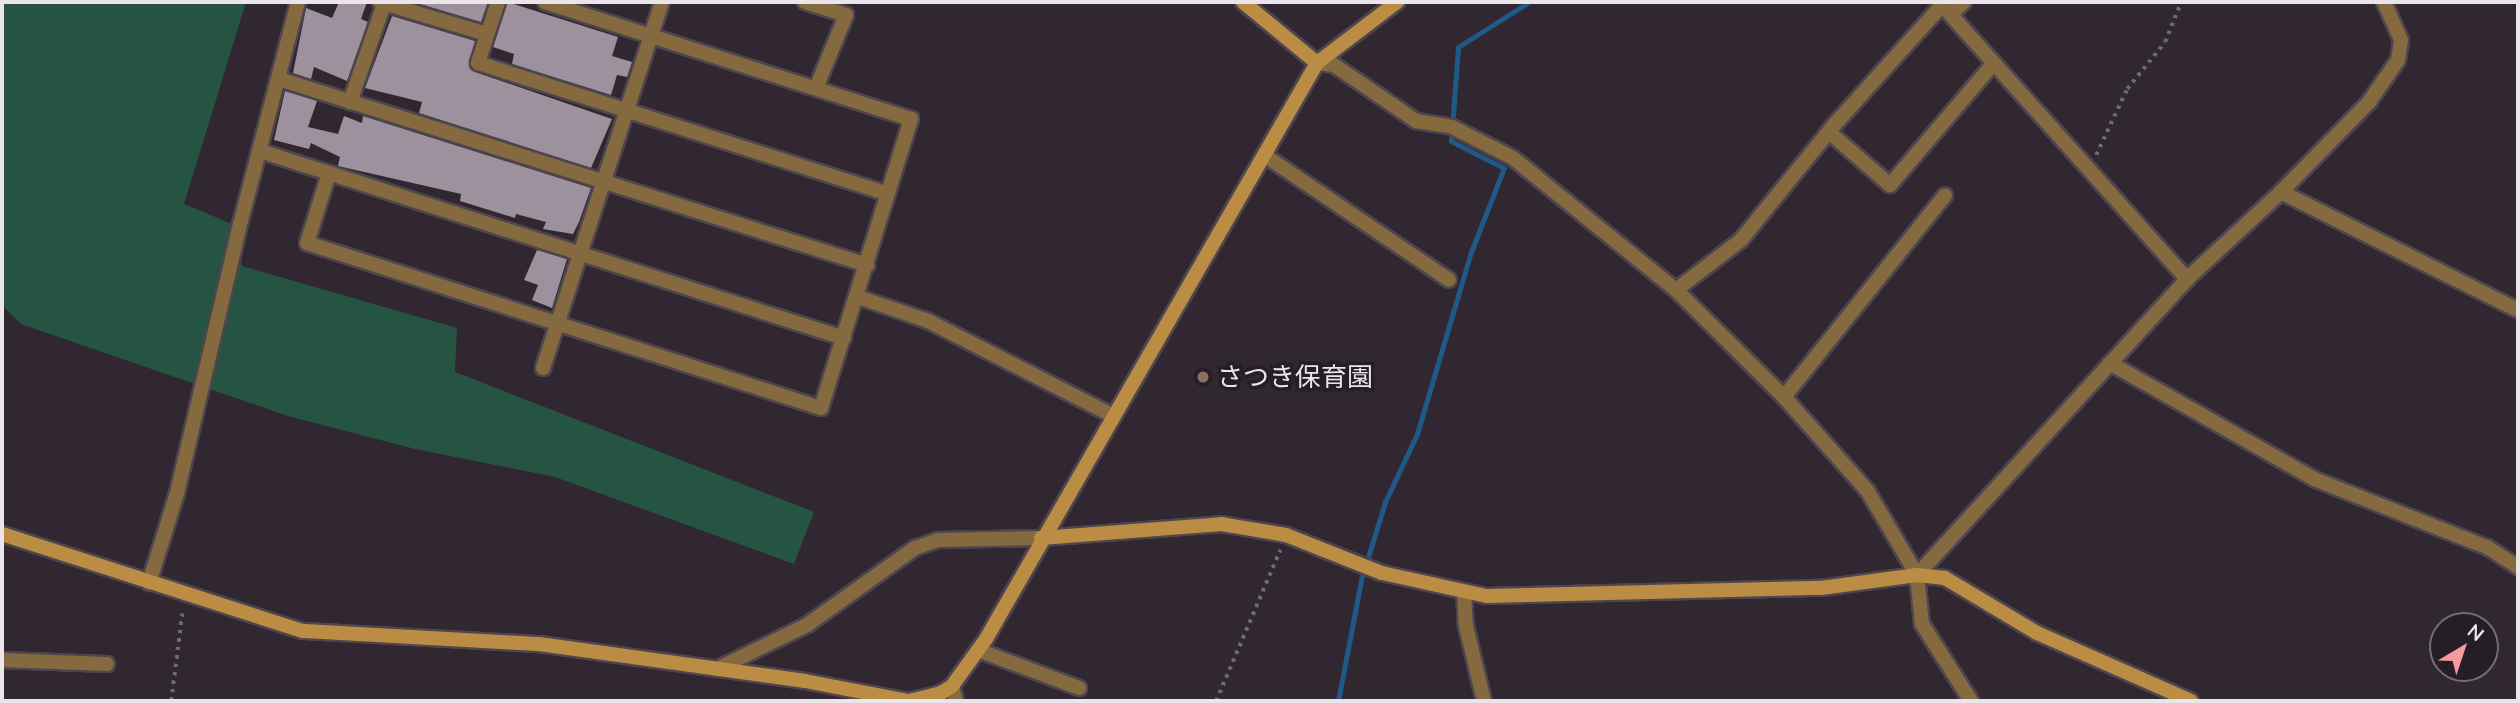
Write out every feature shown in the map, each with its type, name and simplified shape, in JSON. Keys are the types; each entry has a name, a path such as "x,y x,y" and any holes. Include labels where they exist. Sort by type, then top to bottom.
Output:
{"street":[{"path":"149,583 177,493 298,2"},
{"path":"498,2 478,63 888,194"},
{"path":"329,173 307,243 821,408 858,297 911,118 545,2"},
{"path":"542,369 583,254 662,2"},
{"path":"805,2 846,15 816,88"},
{"path":"1243,2 1317,64 1334,65 1416,121 1452,127 1513,158 1675,290 1784,397 1867,490 1917,575 1922,624 1971,701"},
{"path":"2,534 303,631 539,644 717,668 909,701 952,686 978,650 1317,64 1397,2"},
{"path":"1951,14 1964,2"},
{"path":"1917,575 2187,279 2281,192 2369,102 2398,60 2401,40 2384,2"},
{"path":"350,102 382,3 487,34"},
{"path":"1675,290 1741,240 1829,132 1942,5 1992,65 2187,279"},
{"path":"1829,132 1890,185 1992,65"},
{"path":"278,79 867,265"},
{"path":"260,151 844,338"},
{"path":"1264,155 1449,280"},
{"path":"2281,192 2518,310"},
{"path":"1784,397 1945,195"},
{"path":"858,297 928,321 1112,415"},
{"path":"2110,363 2314,479 2487,547 2518,567"},
{"path":"717,668 807,625 915,548 938,540 1041,538 1222,524 1286,535 1382,573 1487,596 1821,588 1917,575 1945,578 2037,633 2191,701"},
{"path":"1464,592 1466,626 1484,701"},
{"path":"978,650 1079,688"},
{"path":"2,660 107,664"},
{"path":"952,686 956,701"}],"path":[{"path":"2089,171 2127,89 2165,42 2181,2"},
{"path":"1216,701 1286,535"},
{"path":"171,701 182,614"}],"green space":[{"path":"2,2 246,2 184,204 237,226 242,266 457,328 455,372 814,512 794,564 555,477 415,449 288,416 21,324 2,305"}],"building":[{"path":"339,2 367,2 361,19 368,22 347,81 314,67 311,79 293,73 306,8 332,18"},
{"path":"413,2 488,2 481,22"},
{"path":"507,2 618,37 612,56 632,62 627,77 617,75 611,95 512,64 514,54 493,47"},
{"path":"392,16 475,41 469,64 475,72 612,119 591,168 419,113 422,102 365,88"},
{"path":"285,91 317,101 308,127 338,134 344,116 362,123 363,116 591,188 579,222 573,234 543,229 546,222 516,214 515,218 460,201 461,194 338,166 340,157 311,143 309,149 274,140"},
{"path":"537,250 567,259 552,308 532,300 538,285 524,280"}],"waterway":[{"path":"1338,701 1361,580 1385,502 1417,434 1471,252 1504,168 1451,141 1458,47 1529,2"}],"place":[{"name":"さつき保育園","path":"1203,377"}]}
